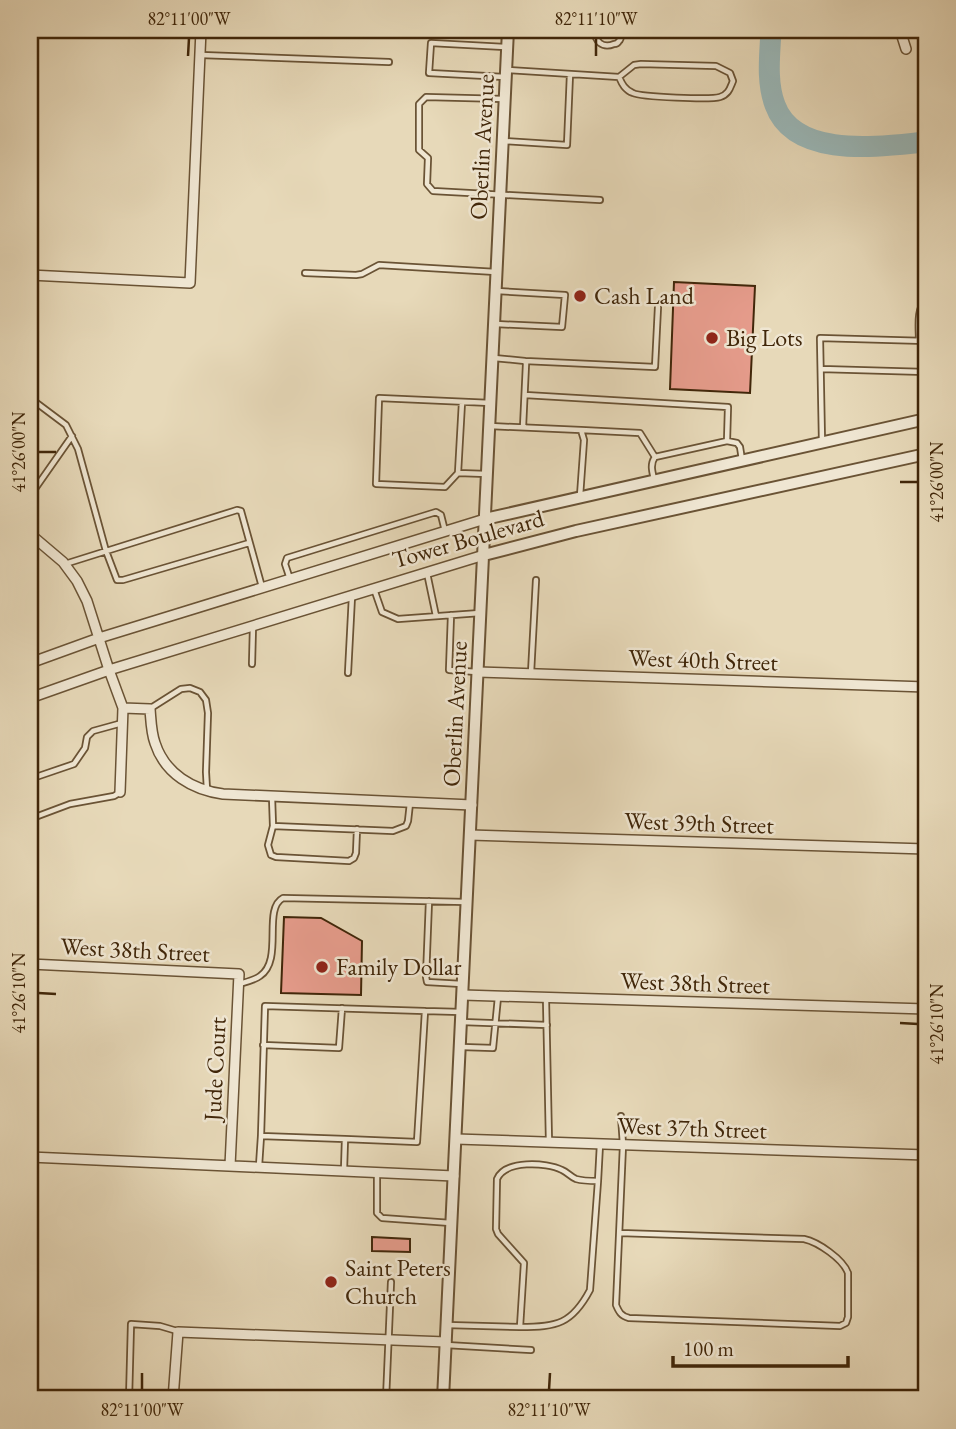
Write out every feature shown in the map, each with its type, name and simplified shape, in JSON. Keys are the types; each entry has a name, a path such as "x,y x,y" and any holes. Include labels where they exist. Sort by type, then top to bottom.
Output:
{"street":[{"path":"30,275 190,282 201,30"},
{"name":"Oberlin Avenue","path":"443,1399 508,30"},
{"path":"900,30 906,49"},
{"name":"Tower Boulevard","path":"30,663 99,638 485,519 926,419"},
{"name":"Tower Boulevard","path":"30,698 109,670 484,555 576,531 926,454"},
{"path":"30,534 65,564 83,591 124,708 120,792"},
{"name":"West 40th Street","path":"478,672 926,687"},
{"path":"124,708 150,709 155,742 169,769 193,786 207,792 472,805"},
{"name":"West 39th Street","path":"470,835 926,849"},
{"name":"West 38th Street","path":"30,964 239,979"},
{"name":"Jude Court","path":"230,1166 239,979"},
{"name":"West 38th Street","path":"463,990 498,996 926,1010"},
{"name":"West 37th Street","path":"456,1139 926,1155"},
{"path":"30,1157 454,1176"},
{"path":"173,1399 178,1332 446,1343"}],"lane":[{"path":"594,30 599,43 608,46 619,42 621,30"},
{"path":"508,47 431,43 429,73 619,77 634,65 691,65 716,66 730,74 733,81 729,92 719,98 654,96 632,93 623,86 619,77"},
{"path":"200,55 388,62"},
{"path":"503,141 567,145 570,74"},
{"path":"505,99 426,97 419,104 419,150 428,158 427,184 433,191 600,200"},
{"path":"305,274 356,275 379,265 497,272"},
{"path":"495,324 562,327 565,295 496,291"},
{"path":"919,341 919,316 921,305 926,299"},
{"path":"493,358 655,367 658,307"},
{"path":"822,442 820,338 926,341"},
{"path":"523,427 525,361"},
{"path":"821,369 926,372"},
{"path":"524,395 728,407 727,441"},
{"path":"30,398 66,425 72,436 117,580 249,543"},
{"path":"462,402 458,473 446,487 376,484 379,398 491,403"},
{"path":"491,426 640,433 655,457"},
{"path":"580,497 584,440 581,430"},
{"path":"30,496 72,436"},
{"path":"654,480 652,461 655,457 727,441 737,443 740,447 742,461"},
{"path":"458,473 488,474"},
{"path":"65,564 237,510 240,512 262,588"},
{"path":"290,579 285,564 288,558 425,514 436,512 441,515 445,531"},
{"path":"427,572 436,616"},
{"path":"531,674 536,580"},
{"path":"374,588 382,612 398,619 481,613"},
{"path":"348,673 352,595"},
{"path":"452,615 449,670 478,672"},
{"path":"252,664 253,626"},
{"path":"150,709 181,688 200,692 206,700 207,792"},
{"path":"30,777 74,764 85,748 87,737 93,731 123,723"},
{"path":"30,819 70,804 114,796 120,792"},
{"path":"272,796 272,826 268,845 271,855 276,857 349,861 356,853 357,829"},
{"path":"272,826 393,831 406,826 410,803"},
{"path":"239,979 260,978 269,968 275,908 283,898 467,902"},
{"path":"429,901 427,982 463,990"},
{"path":"460,1047 493,1048 498,996"},
{"path":"546,998 549,1142"},
{"path":"259,1167 265,1006 425,1011 496,1023 547,1025"},
{"path":"263,1045 339,1048 342,1008"},
{"path":"261,1136 417,1142 425,1011"},
{"path":"620,1233 812,1241 846,1267 846,1323 840,1326 623,1317 616,1305 623,1145 621,1116"},
{"path":"344,1171 345,1139"},
{"path":"447,1325 556,1325 573,1315 590,1290 600,1144"},
{"path":"520,1327 524,1263 496,1229 499,1174 509,1167 546,1166 563,1170 573,1178 598,1181"},
{"path":"377,1173 377,1213 382,1218 452,1223"},
{"path":"386,1399 391,1282"},
{"path":"129,1399 131,1324 160,1326 178,1332"},
{"path":"446,1343 531,1350"}],"building":[{"name":"Big Lots","path":"674,282 755,286 750,393 670,389"},
{"name":"Family Dollar","path":"284,917 321,918 362,941 361,995 281,993"},
{"path":"372,1237 410,1239 410,1252 372,1251"}],"waterway":[{"path":"771,30 769,68 772,96 785,123 801,135 842,146 887,146 926,142"}],"place":[{"name":"Cash Land","path":"580,296"},
{"name":"Big Lots","path":"712,338"},
{"name":"Family Dollar","path":"322,967"},
{"name":"Saint Peters Church","path":"331,1282"}]}
